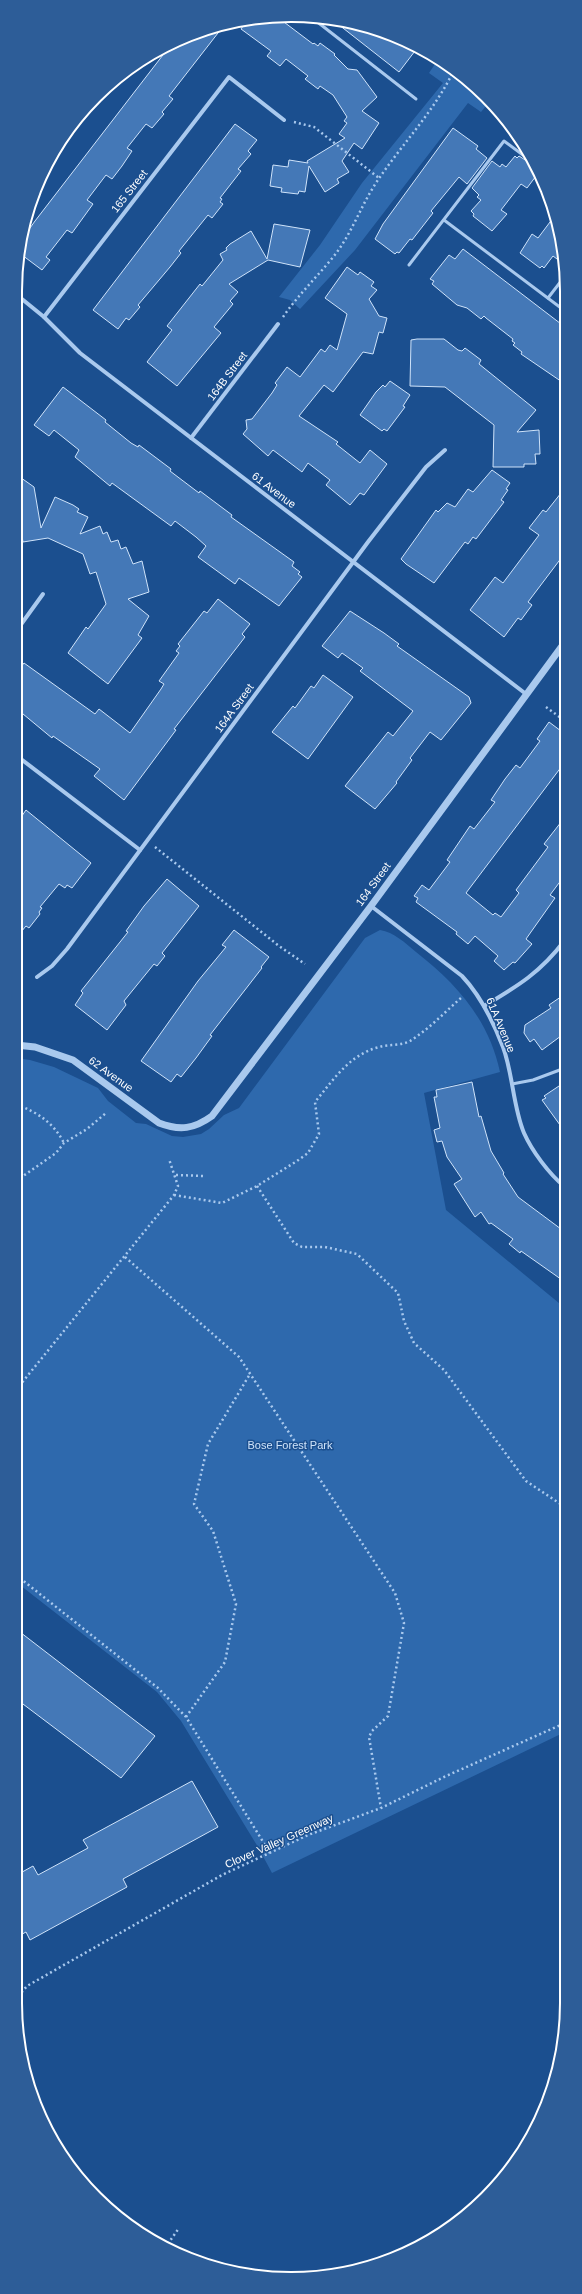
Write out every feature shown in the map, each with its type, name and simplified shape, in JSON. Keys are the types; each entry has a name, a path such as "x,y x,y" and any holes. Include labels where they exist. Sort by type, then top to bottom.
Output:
{"street":[{"name":"165 Street","path":"44,317 229,77 284,120"},
{"name":"61 Avenue","path":"22,299 44,317 80,353 526,694"},
{"name":"164B Street","path":"191,438 278,324"},
{"name":"164A Street","path":"37,977 52,966 67,949 353,561 426,467 445,450"},
{"path":"22,623 43,594"},
{"name":"164 Street","path":"189,1127 204,1122 218,1109 371,906 560,649"},
{"path":"22,760 140,850"},
{"name":"61A Avenue","path":"371,906 462,976 484,1006 503,1048 524,1133 542,1161 560,1181"},
{"path":"484,1006 532,976 552,958 560,947"},
{"name":"62 Avenue","path":"22,1046 36,1047 72,1060 159,1123 181,1129 189,1127"}],"lane":[{"path":"319,24 416,99"},
{"path":"410,265 504,140 522,154"},
{"path":"444,220 560,307"},
{"path":"548,298 560,283"},
{"path":"512,1084 533,1080 560,1070"}],"path":[{"path":"278,324 294,301 334,257 346,240 379,178 443,93 452,76"},
{"path":"284,120 314,127 379,178"},
{"path":"546,707 560,717"},
{"path":"147,841 279,946 305,964"},
{"path":"174,1196 222,1203 257,1186 297,1161 315,1144 319,1134 316,1102 346,1065 362,1053 380,1046 408,1042 424,1031 462,997"},
{"path":"22,1107 55,1126 64,1143"},
{"path":"22,1177 56,1153 64,1143 87,1129 106,1112"},
{"path":"22,1383 174,1196 178,1186 176,1175 170,1159"},
{"path":"176,1175 204,1176"},
{"path":"257,1186 294,1243 302,1247 325,1247 357,1254 398,1293 404,1321 414,1343 444,1370 526,1481 560,1504"},
{"path":"125,1257 239,1357 395,1593 404,1623 388,1716 372,1731 369,1737 381,1808"},
{"path":"186,1717 225,1662 236,1604 213,1531 194,1504 208,1444 250,1374"},
{"path":"22,1580 158,1688 186,1717 270,1853"},
{"name":"Clover Valley Greenway","path":"22,1991 27,1986 222,1875 308,1835 381,1808 444,1777 560,1725"},
{"path":"169,2242 179,2228"}],"green space":[{"path":"435,64 455,78 486,106 481,112 468,103 355,250 300,309 290,300 279,297 320,245 362,183 443,83 429,73"},
{"name":"Bose Forest Park","path":"380,930 395,935 431,964 458,990 469,1004 488,1036 495,1053 500,1072 424,1093 446,1210 560,1304 560,1734 272,1873 258,1847 181,1721 157,1692 22,1587 22,1059 54,1067 98,1088 108,1101 136,1123 146,1124 172,1136 183,1137 201,1134 209,1129 224,1115 239,1108 365,938"}],"building":[{"path":"284,22 313,44 314,43 318,46 320,43 335,54 334,55 348,69 357,70 377,97 362,111 379,123 362,149 354,143 342,161 349,172 337,179 339,183 325,192 309,166 305,192 299,191 298,194 281,192 282,188 270,186 273,165 288,167 289,160 308,163 307,161 345,138 339,134 347,123 344,121 347,117 333,95 320,86 318,89 305,79 308,76 286,59 280,66 267,56 271,51 241,29 243,26 256,24"},
{"path":"341,27 377,36 394,42 414,52 399,72"},
{"path":"219,32 169,96 173,99 162,112 164,114 152,128 146,124 127,148 132,151 112,179 106,175 87,200 93,204 72,233 67,230 46,257 50,260 42,270 24,256 29,229 163,55 188,42"},
{"path":"235,124 257,140 248,151 251,154 238,169 241,171 220,198 222,199 220,202 223,204 212,218 208,215 179,251 181,253 138,305 140,307 129,320 126,318 118,329 93,310"},
{"path":"453,128 478,146 476,149 487,158 467,184 459,177 431,211 433,213 412,240 410,239 399,253 397,252 395,254 375,239 383,224"},
{"path":"515,156 517,158 519,156 526,160 535,178 527,188 521,184 501,210 507,214 492,231 473,216 474,214 471,211 481,200 477,197 479,195 472,188 492,161 500,167 502,164 506,167"},
{"path":"551,221 558,258 557,259 553,256 544,268 542,266 540,268 520,253 532,234 538,238"},
{"path":"274,224 310,230 300,267 268,260 229,284 238,292 230,301 233,304 214,327 221,333 177,386 147,362 172,330 167,326 200,284 202,286 223,260 220,254 227,250 226,248 230,244 251,231 267,259"},
{"path":"463,249 560,323 560,381 521,354 522,352 513,345 515,343 512,341 513,339 484,316 481,319 467,308 457,305 432,284 434,281 430,279 449,255 455,259"},
{"path":"347,267 358,275 360,272 374,282 371,286 377,290 369,299 379,316 387,318 383,333 379,332 373,354 363,352 333,392 324,385 299,416 338,442 336,444 360,463 370,450 387,464 364,495 360,493 350,505 326,485 330,480 308,463 302,472 273,450 268,456 243,434 247,429 246,420 252,419 272,393 277,385 275,383 287,367 300,377 321,349 325,352 330,345 337,350 347,314 325,298"},
{"path":"444,339 458,350 462,351 465,348 481,360 479,364 536,410 517,432 539,430 540,454 535,454 536,464 524,464 524,467 493,467 494,425 445,387 410,386 411,340"},
{"path":"390,381 410,395 403,406 405,407 387,431 384,429 382,431 360,415 376,392 383,385 385,387"},
{"path":"63,387 106,420 105,422 131,443 138,447 139,445 171,469 170,471 199,493 200,491 232,515 231,517 294,562 292,566 300,572 298,574 302,577 279,606 239,578 235,584 198,557 206,546 196,537 175,521 171,526 112,483 110,486 75,457 79,450 54,430 49,436 34,425"},
{"path":"492,470 510,483 506,489 508,490 501,500 504,502 476,539 473,537 468,544 465,542 434,583 406,564 401,559 436,510 438,512 447,503 455,507 468,489 473,492"},
{"path":"22,479 34,487 41,528 55,497 73,505 79,509 77,512 88,517 80,534 100,526 103,534 107,532 111,542 118,540 121,549 126,547 133,564 142,561 149,592 128,599 149,616 138,635 142,638 108,684 68,653 86,627 88,629 106,604 96,572 90,574 83,554 48,538 23,542"},
{"path":"560,494 560,560 528,602 532,605 521,620 518,618 504,637 470,610 495,577 503,583 539,535 529,528 543,510 546,512"},
{"path":"218,599 250,624 242,634 245,637 174,729 176,730 124,800 94,776 100,769 53,736 52,738 22,713 22,666 24,663 95,714 99,709 130,733 164,684 159,681 179,653 176,651 180,646 178,644 204,611 207,613"},
{"path":"350,611 384,633 399,644 397,646 469,697 471,703 441,740 430,732 410,758 412,760 396,782 397,783 375,809 345,786 388,732 393,736 413,711 360,671 363,668 342,653 338,658 322,646"},
{"path":"323,675 353,697 308,759 272,732 293,706 295,708 311,686 314,688"},
{"path":"549,722 560,730 560,769 466,893 493,915 495,913 501,917 519,893 516,890 548,847 544,844 560,823 560,882 550,895 555,898 526,939 532,944 515,963 513,962 504,970 494,961 498,956 475,936 468,944 456,934 457,932 416,902 418,898 414,896 422,885 429,890 450,862 447,860 470,826 474,829 495,802 491,800 516,765 520,768 540,741 537,739"},
{"path":"26,810 91,863 72,888 67,885 65,888 59,884 40,907 42,908 39,912 40,914 29,928 26,926 22,931 22,816"},
{"path":"167,879 199,906 162,953 165,956 157,966 154,964 124,1001 126,1005 107,1030 75,1005 83,993 81,991 128,932 126,931 144,906"},
{"path":"234,930 269,957 210,1035 212,1036 196,1058 181,1077 177,1074 171,1082 141,1061 198,981 226,947 222,945"},
{"path":"560,997 560,1037 542,1050 534,1039 530,1042 524,1033 525,1025 551,1008 549,1005"},
{"path":"472,1082 479,1117 481,1116 491,1151 504,1173 503,1174 518,1197 560,1228 560,1278 521,1251 520,1253 509,1244 513,1239 491,1223 489,1224 481,1212 475,1217 454,1184 462,1179 447,1157 442,1141 437,1142 434,1130 440,1128 434,1097 437,1097 436,1090"},
{"path":"560,1085 560,1125 542,1100 546,1098 544,1096"},
{"path":"22,1634 155,1736 121,1778 22,1703"},
{"path":"192,1781 218,1827 123,1879 127,1887 30,1940 26,1932 22,1934 22,1872 33,1866 38,1875 88,1848 83,1840"}]}
